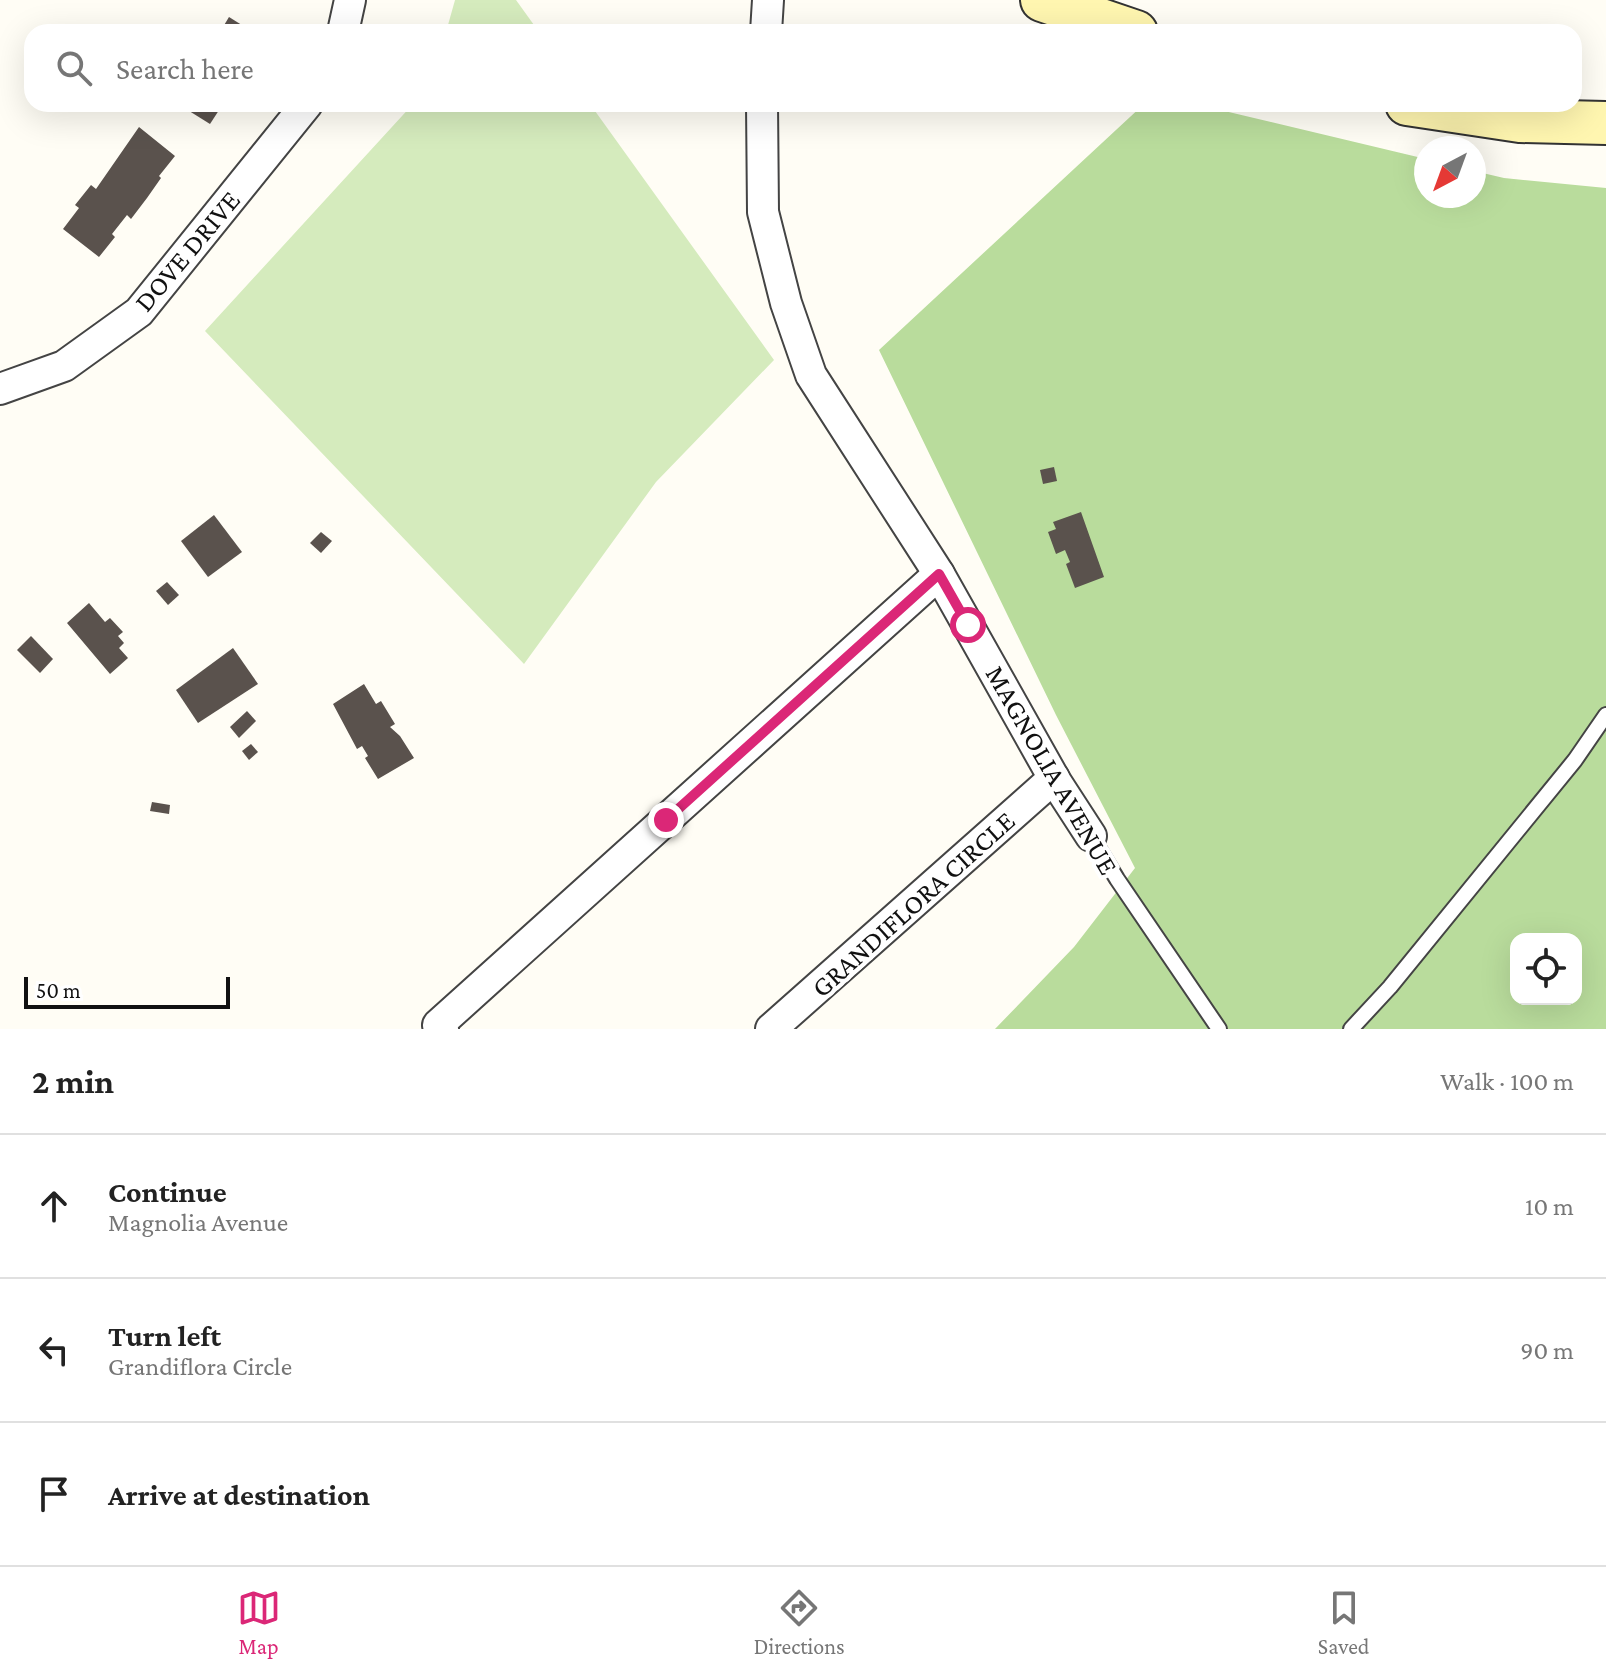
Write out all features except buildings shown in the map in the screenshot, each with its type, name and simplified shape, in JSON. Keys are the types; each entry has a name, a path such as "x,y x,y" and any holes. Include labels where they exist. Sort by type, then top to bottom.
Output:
{"main road":[{"path":"1042,0 1112,24"},
{"path":"1460,112 1520,121 1606,123"}],"street":[{"path":"345,24 350,0"},
{"path":"766,24 768,0"},
{"name":"DOVE DRIVE","path":"0,389 64,366 139,312 301,112"},
{"name":"MAGNOLIA AVENUE","path":"762,112 763,212 786,303 811,375 939,574 1054,778 1091,836"},
{"path":"443,1029 438,1025 939,574"},
{"name":"GRANDIFLORA CIRCLE","path":"771,1029 1054,778"}],"lane":[{"path":"1351,1029 1390,987 1575,760 1606,715"},
{"name":"MAGNOLIA AVENUE","path":"1091,836 1219,1029"}],"green space":[{"path":"455,0 516,0 533,24 448,24"},
{"path":"406,112 596,112 774,360 656,482 524,664 205,331"},
{"path":"1135,112 1229,112 1414,156 1414,208 1486,208 1486,174 1606,188 1606,1029 995,1029 1074,947 1135,868 1056,715 879,350"}],"route":[{"path":"666,820 939,574 968,625"}]}
